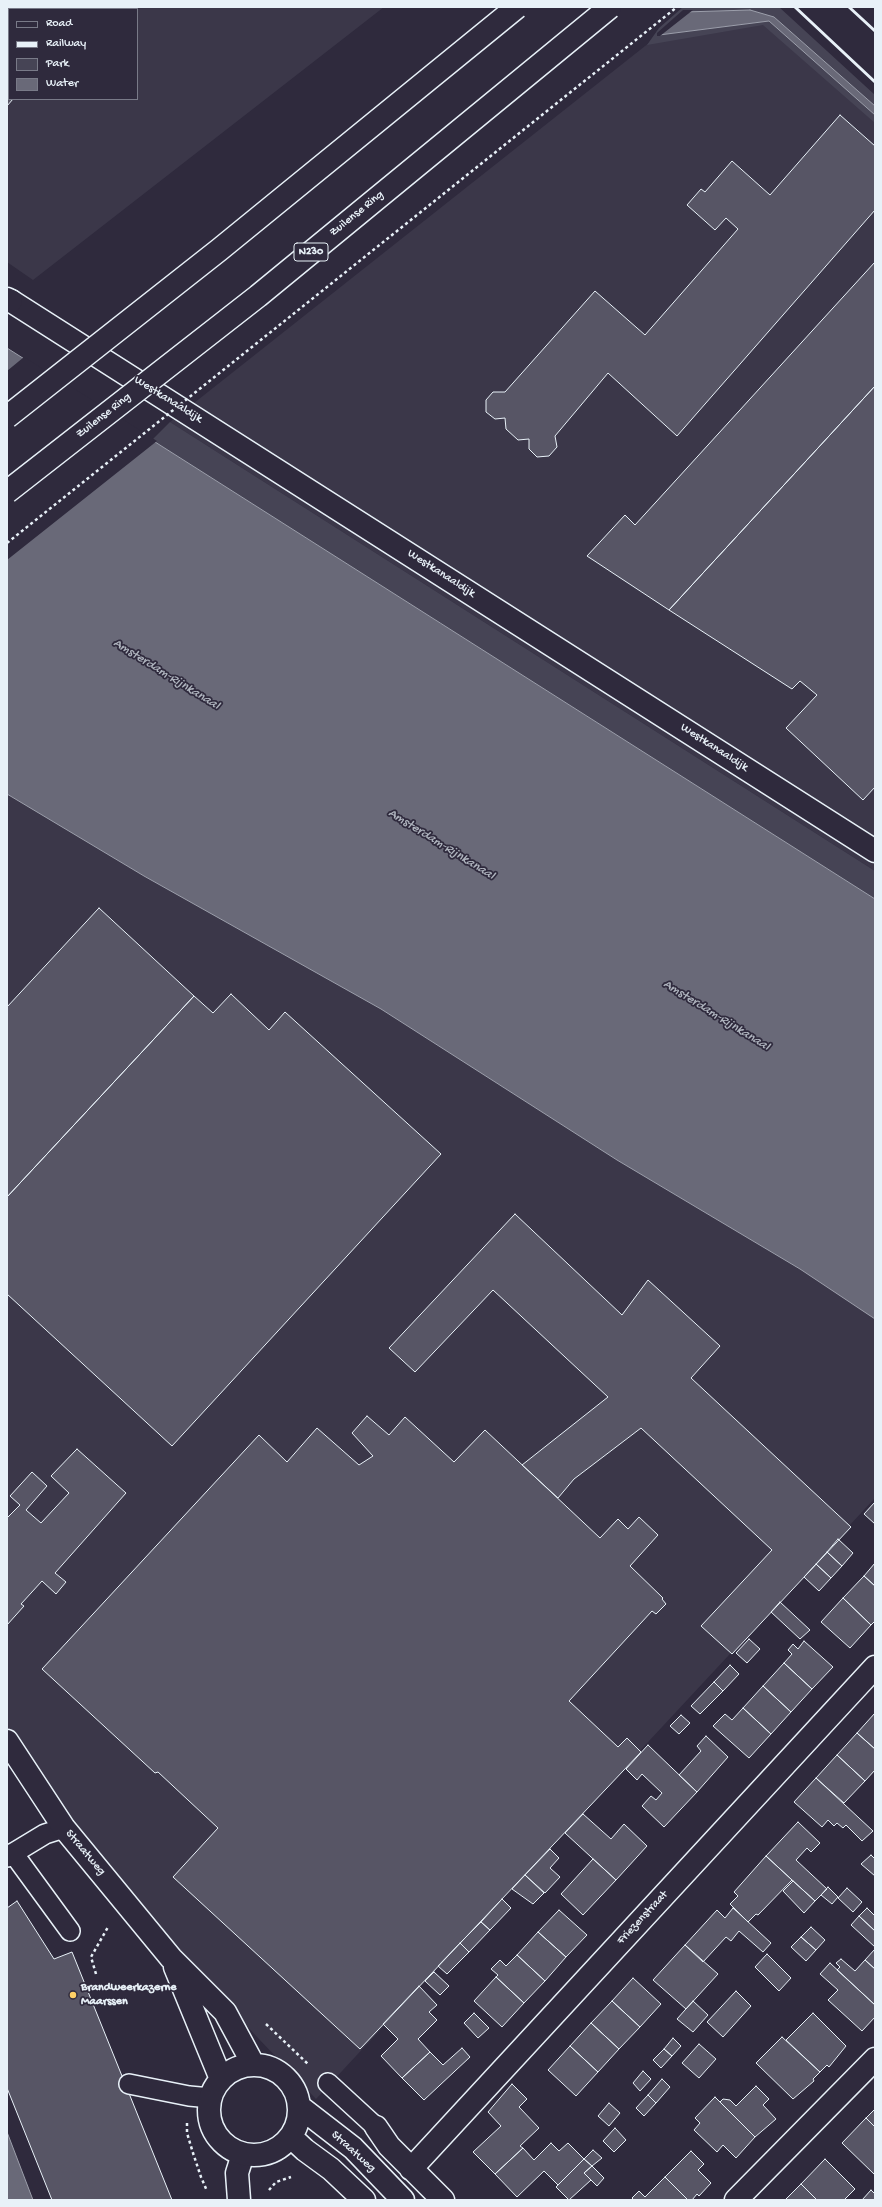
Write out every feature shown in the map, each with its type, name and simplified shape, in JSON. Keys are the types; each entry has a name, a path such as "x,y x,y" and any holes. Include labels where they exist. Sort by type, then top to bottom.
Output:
{"main road":[{"path":"7,417 213,254 517,7"},
{"name":"Zuilense Ring","path":"7,492 258,296 610,7"},
{"name":"Westkanaaldijk","path":"9,300 875,851"},
{"name":"Friezenstraat","path":"411,2169 875,1667"},
{"name":"Straatweg","path":"7,1741 64,1828 172,1958 225,2012 253,2064"},
{"name":"Straatweg","path":"172,1958 221,2079"},
{"path":"736,2200 875,2059"},
{"path":"253,2064 265,2065 282,2074 295,2089 300,2107 299,2117 291,2137 278,2148 261,2155 243,2154 232,2150 215,2133 210,2115 211,2098 221,2079 230,2071 253,2064"},
{"name":"Straatweg","path":"300,2107 353,2148 403,2200"},
{"path":"376,2127 389,2146 443,2200"},
{"path":"291,2137 305,2150 331,2169 364,2200"},
{"path":"239,2200 237,2174 243,2154"}],"lane":[{"path":"64,1828 45,1834 10,1855 70,1931"},
{"path":"328,2083 376,2127"},
{"path":"129,2084 189,2096 211,2098"}],"path":[{"path":"7,543 677,7"},
{"path":"96,1974 91,1957 109,1926"},
{"path":"189,2096 187,2133 201,2177"},
{"path":"266,2193 276,2182 290,2176 296,2179"}],"shaded area":[{"path":"7,7 384,7 33,280 7,262"},
{"path":"769,21 875,115 875,871 170,422 659,35"},
{"path":"7,794 144,876 381,1009 617,1160 800,1269 875,1319 875,1498 316,2099 183,1959 7,1746"}],"green space":[{"path":"683,7 779,7 875,95 875,106 774,17 660,35 769,21 875,115 875,123 763,25 647,45 659,28"},
{"path":"170,422 875,871 875,899 152,440"}],"water":[{"path":"750,10 774,17 875,106 875,115 769,21 659,35 684,12"},
{"name":"Amsterdam-Rijnkanaal","path":"7,348 875,899 875,1319 800,1269 617,1160 381,1009 144,876 7,794"},
{"path":"7,2132 33,2200 7,2200"}],"pier":[{"path":"683,10 693,10 660,36 657,36 657,33"},
{"path":"24,357 157,441 7,560 7,371"}],"building":[{"path":"7,7 95,7 8,8 8,100 12,100 7,106"},
{"path":"840,115 875,146 875,210 677,436 608,373 555,436 557,447 549,456 537,457 529,449 529,439 518,440 506,429 505,418 495,419 486,412 486,400 493,392 505,392 595,291 645,335 738,229 726,218 715,230 687,205 701,189 705,192 732,161 770,195"},
{"path":"875,262 875,386 669,610 587,556 625,515 635,525"},
{"path":"875,386 875,787 863,800 786,728 817,695 800,681 792,689 669,610"},
{"path":"99,908 194,996 7,1197 7,1007"},
{"path":"231,994 269,1030 285,1012 441,1154 172,1446 7,1294 7,1197 194,996 213,1013"},
{"path":"515,1214 622,1315 648,1280 720,1346 691,1378 851,1527 732,1654 701,1626 772,1550 641,1428 574,1479 558,1498 522,1465 608,1397 493,1290 415,1372 389,1348"},
{"path":"367,1416 389,1435 405,1417 454,1462 485,1430 600,1538 618,1519 628,1529 639,1517 658,1535 630,1566 663,1598 662,1599 666,1604 656,1614 652,1611 569,1701 618,1747 627,1738 641,1752 360,2049 173,1877 218,1828 158,1772 155,1773 42,1669 259,1435 287,1462 317,1428 359,1465 373,1456 352,1433"},
{"path":"77,1449 126,1493 55,1573 66,1582 56,1594 42,1581 21,1604 24,1606 7,1625 7,1518 20,1505 10,1496 32,1472 47,1486 26,1510 41,1523 69,1493 51,1476"},
{"path":"875,1502 875,1524 864,1514"},
{"path":"838,1539 853,1553 842,1566 827,1552"},
{"path":"827,1552 842,1566 831,1578 816,1564"},
{"path":"875,1563 875,1586 864,1576"},
{"path":"816,1564 831,1578 819,1591 804,1577"},
{"path":"864,1576 875,1586 875,1621 871,1625 843,1598"},
{"path":"843,1598 871,1625 850,1648 821,1622"},
{"path":"780,1602 810,1630 800,1639 771,1612"},
{"path":"749,1639 760,1649 747,1663 736,1653"},
{"path":"804,1641 833,1667 812,1689 784,1663 792,1654 788,1650 793,1644 798,1649"},
{"path":"784,1663 812,1689 791,1712 763,1686"},
{"path":"730,1665 739,1674 723,1691 714,1682"},
{"path":"714,1682 723,1691 700,1714 691,1706"},
{"path":"763,1686 791,1712 771,1734 743,1708"},
{"path":"743,1708 771,1734 749,1758 713,1726 725,1714 732,1720"},
{"path":"875,1713 875,1749 857,1733"},
{"path":"681,1715 690,1723 679,1734 670,1726"},
{"path":"857,1733 875,1749 875,1770 865,1781 837,1755"},
{"path":"706,1736 728,1757 697,1792 679,1775 701,1751 697,1746"},
{"path":"648,1745 697,1792 664,1827 642,1806 651,1796 656,1800 662,1793 642,1774 637,1780 626,1769"},
{"path":"837,1755 865,1781 844,1803 816,1778"},
{"path":"816,1778 873,1831 862,1841 846,1825 843,1828 837,1823 834,1826 828,1820 822,1827 794,1802"},
{"path":"583,1814 611,1839 624,1824 647,1846 616,1880 565,1833"},
{"path":"798,1822 820,1843 811,1852 807,1848 796,1860 827,1889 815,1901 766,1856"},
{"path":"550,1849 559,1858 550,1868 560,1877 545,1893 525,1875"},
{"path":"871,1855 875,1859 875,1876 861,1864"},
{"path":"766,1856 792,1880 758,1915 756,1914 748,1922 730,1904 738,1896 734,1892"},
{"path":"593,1859 616,1880 583,1915 561,1894"},
{"path":"525,1875 544,1893 533,1904 512,1889"},
{"path":"793,1881 815,1901 804,1913 783,1891"},
{"path":"828,1887 838,1897 832,1904 821,1895"},
{"path":"847,1888 862,1902 853,1912 838,1898"},
{"path":"502,1899 511,1908 490,1930 481,1922"},
{"path":"17,1901 54,1959 72,1952 172,2200 52,2200 7,2088 7,1908"},
{"path":"733,1908 771,1943 763,1952 739,1931 731,1941 726,1937 703,1962 685,1945 717,1910 725,1918"},
{"path":"867,1908 875,1916 875,1931 859,1916"},
{"path":"559,1910 587,1935 566,1957 538,1932"},
{"path":"859,1916 875,1931 875,1947 851,1925"},
{"path":"481,1922 490,1930 469,1952 460,1943"},
{"path":"811,1927 825,1940 816,1950 801,1937"},
{"path":"538,1932 566,1957 545,1981 517,1955"},
{"path":"801,1937 816,1950 806,1961 791,1947"},
{"path":"460,1943 469,1952 447,1974 438,1966"},
{"path":"685,1945 718,1974 686,2009 653,1980"},
{"path":"875,1949 875,1969 865,1960"},
{"path":"767,1954 791,1978 779,1991 755,1967"},
{"path":"517,1955 545,1981 524,2003 496,1977 498,1975 491,1969 500,1960 506,1966"},
{"path":"841,1959 855,1971 865,1960 875,1969 875,2005 837,1970 840,1967 836,1963"},
{"path":"830,1963 875,2005 875,2017 862,2031 828,2000 838,1990 820,1974"},
{"path":"434,1972 449,1986 440,1995 425,1981"},
{"path":"496,1977 524,2003 502,2027 474,2001"},
{"path":"633,1978 661,2004 640,2027 612,2001"},
{"path":"419,1986 437,2005 429,2012 437,2020 418,2039 430,2052 402,2078 381,2056 398,2039 383,2024"},
{"path":"736,1991 751,2006 723,2037 707,2022"},
{"path":"612,2001 640,2027 619,2049 591,2023"},
{"path":"693,2001 708,2015 693,2032 677,2019"},
{"path":"474,2013 489,2028 478,2038 464,2023"},
{"path":"813,2013 846,2046 829,2067 827,2065 820,2072 786,2040"},
{"path":"591,2023 619,2049 598,2072 570,2046"},
{"path":"782,2037 820,2072 813,2079 814,2081 793,2099 756,2063"},
{"path":"673,2038 681,2046 672,2056 664,2049"},
{"path":"699,2044 716,2059 699,2078 682,2063"},
{"path":"570,2046 598,2072 576,2096 548,2070"},
{"path":"462,2048 470,2057 424,2100 402,2078 430,2052 443,2065"},
{"path":"664,2049 672,2056 661,2068 653,2060"},
{"path":"643,2071 651,2079 640,2091 633,2083"},
{"path":"662,2079 670,2087 656,2103 648,2095"},
{"path":"512,2084 527,2099 519,2107 539,2128 520,2146 523,2148 495,2174 473,2152 501,2126 488,2112"},
{"path":"756,2086 769,2099 763,2105 776,2119 755,2137 720,2102 723,2099 730,2100 736,2106"},
{"path":"648,2095 656,2103 644,2116 636,2108"},
{"path":"715,2097 755,2137 736,2158 723,2145 717,2152 694,2130 700,2123 695,2118"},
{"path":"609,2103 620,2113 609,2126 598,2116"},
{"path":"875,2109 875,2127 866,2118"},
{"path":"866,2118 875,2127 875,2175 842,2143"},
{"path":"615,2128 626,2140 614,2152 603,2141"},
{"path":"551,2143 559,2151 568,2143 584,2159 558,2185 544,2171 517,2197 495,2174 523,2148 534,2160"},
{"path":"593,2150 602,2158 592,2166 584,2159"},
{"path":"691,2151 704,2164 698,2170 711,2183 699,2196 697,2194 692,2200 688,2200 665,2177"},
{"path":"584,2159 592,2166 584,2173 591,2180 569,2200 556,2187"},
{"path":"825,2159 855,2189 844,2200 817,2200 801,2184"},
{"path":"592,2166 604,2178 597,2186 584,2173"},
{"path":"665,2177 688,2200 634,2200 632,2198 639,2191 645,2197"},
{"path":"801,2184 817,2200 785,2200"},
{"path":"871,2190 875,2194 875,2200 862,2200"}],"railway":[{"path":"795,7 875,82"},
{"path":"849,7 875,31"}],"place":[{"name":"Brandweerkazerne Maarssen","path":"73,1995"}]}
